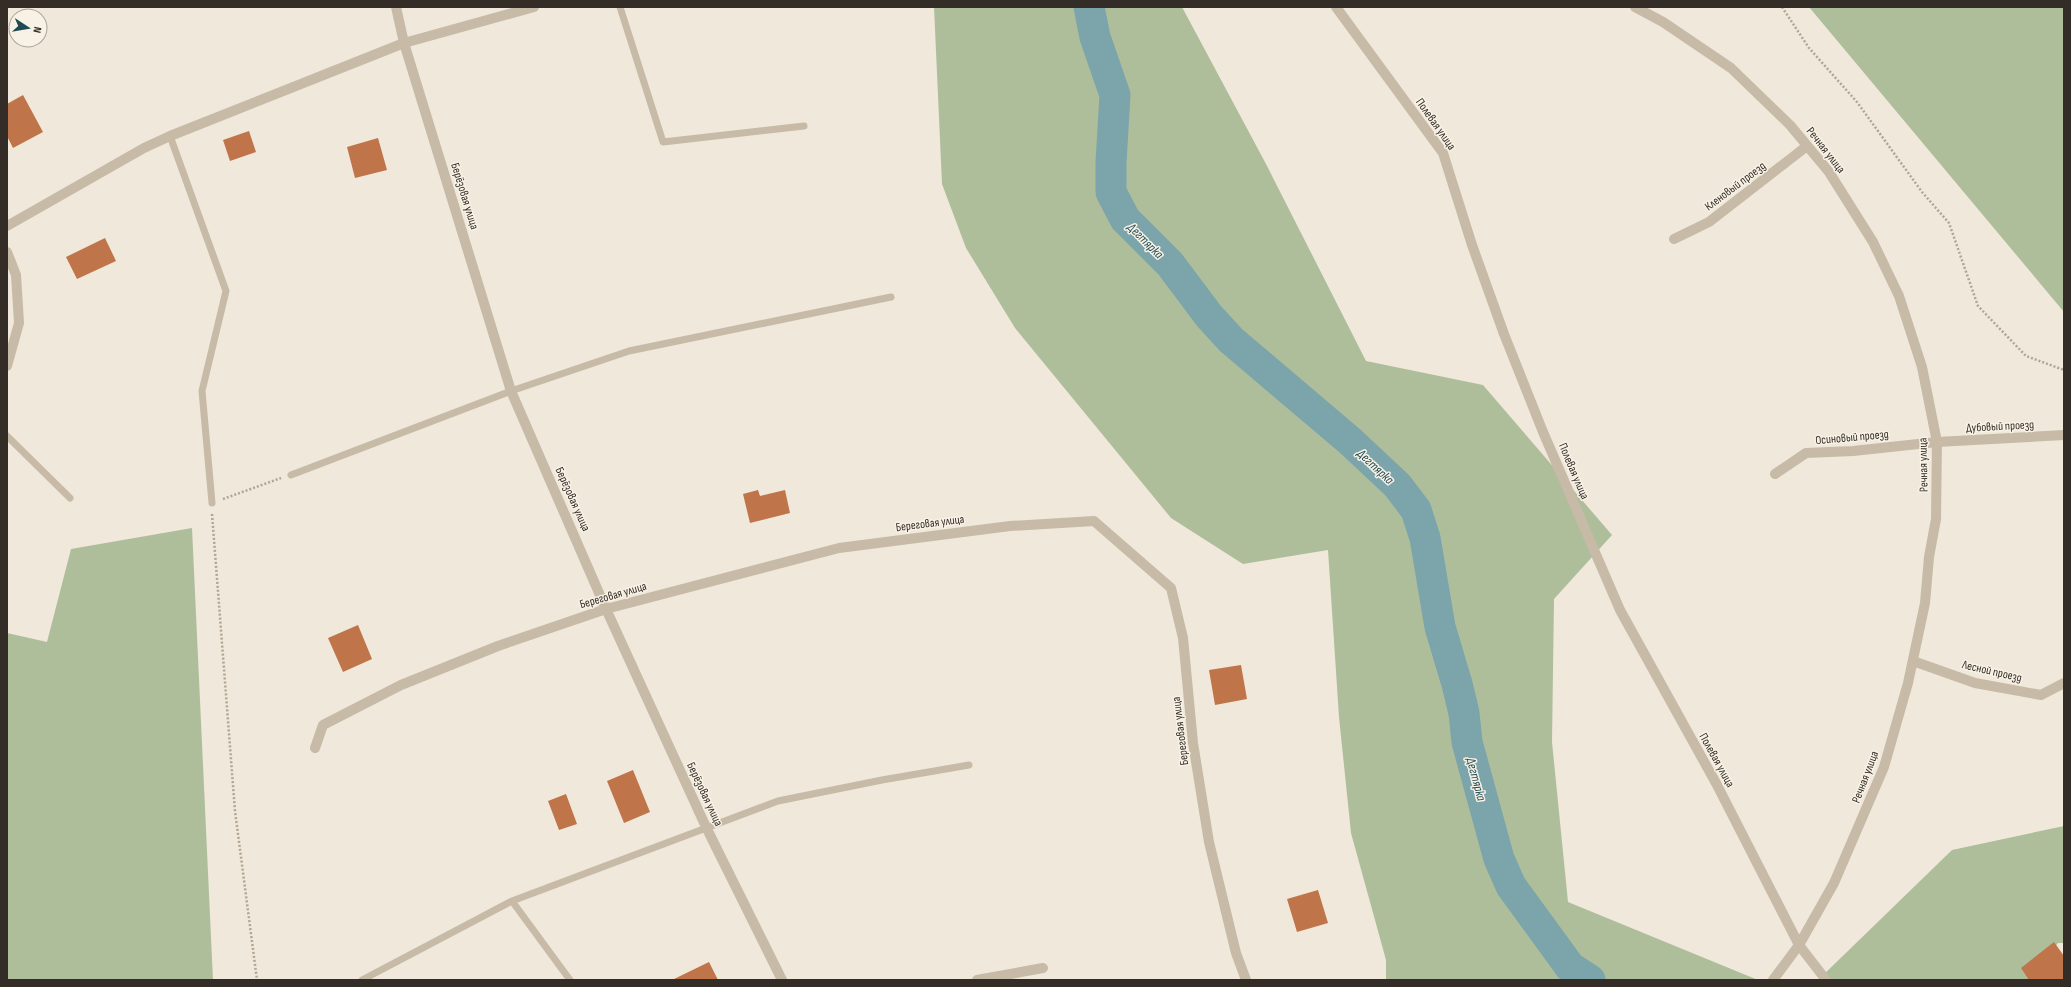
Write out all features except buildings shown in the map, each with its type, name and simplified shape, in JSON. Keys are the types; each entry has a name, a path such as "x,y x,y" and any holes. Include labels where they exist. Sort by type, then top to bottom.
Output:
{"street":[{"name":"Берёзовая улица","path":"396,7 404,43 511,391 606,609 706,827 782,980"},
{"path":"7,226 144,148 170,136 404,43 534,7"},
{"name":"Полевая улица","path":"1336,7 1443,153 1472,245 1507,341 1543,432 1620,610 1717,786 1799,945 1826,980"},
{"name":"Речная улица","path":"1635,7 1663,22 1731,68 1790,125 1829,172 1873,242 1899,296 1922,367 1937,442 1936,519 1929,557 1926,603 1896,727 1874,793 1834,883 1799,945 1773,980"},
{"name":"Кленовый проезд","path":"1674,239 1708,222 1807,146"},
{"path":"7,252 16,275 19,322 7,366"},
{"name":"Дубовый проезд","path":"1937,442 2064,435"},
{"name":"Осиновый проезд","path":"1775,474 1806,453 1853,451 1937,442"},
{"name":"Береговая улица","path":"315,748 323,726 401,685 498,646 606,609 839,548 1010,526 1094,521 1171,588 1183,638 1194,743 1209,842 1236,952 1246,980"},
{"name":"Лесной проезд","path":"1912,662 1975,683 2041,695 2064,683"},
{"path":"977,980 1043,968"}],"lane":[{"path":"620,7 663,142 804,126"},
{"path":"170,136 226,291 202,391 212,503"},
{"path":"291,475 511,391 629,351 892,297"},
{"path":"7,436 70,498"},
{"path":"362,980 512,901 778,801 882,780 969,765"},
{"path":"512,901 570,980"}],"path":[{"path":"1782,7 1810,48 1857,102 1922,192 1949,223 1978,306 2026,356 2064,370"},
{"path":"257,980 235,811 212,503 291,475"}],"green space":[{"path":"934,7 1182,7 1266,164 1366,361 1483,385 1612,535 1554,599 1552,742 1568,902 1758,980 1386,980 1386,960 1351,833 1339,717 1328,550 1243,564 1171,518 1015,328 966,248 942,184"},
{"path":"1809,7 2064,7 2064,312"},
{"path":"192,528 213,980 7,980 7,633 47,642 71,549"},
{"path":"2064,826 2064,943 2058,943 2028,980 1818,980 1952,850"}],"waterway":[{"name":"Дегтярка","path":"1089,7 1095,37 1115,95 1111,162 1111,192 1125,219 1170,264 1209,316 1231,340 1350,441 1397,485 1416,510 1425,538 1440,627 1464,713 1467,742 1499,859 1511,886 1570,967 1590,980"}]}
